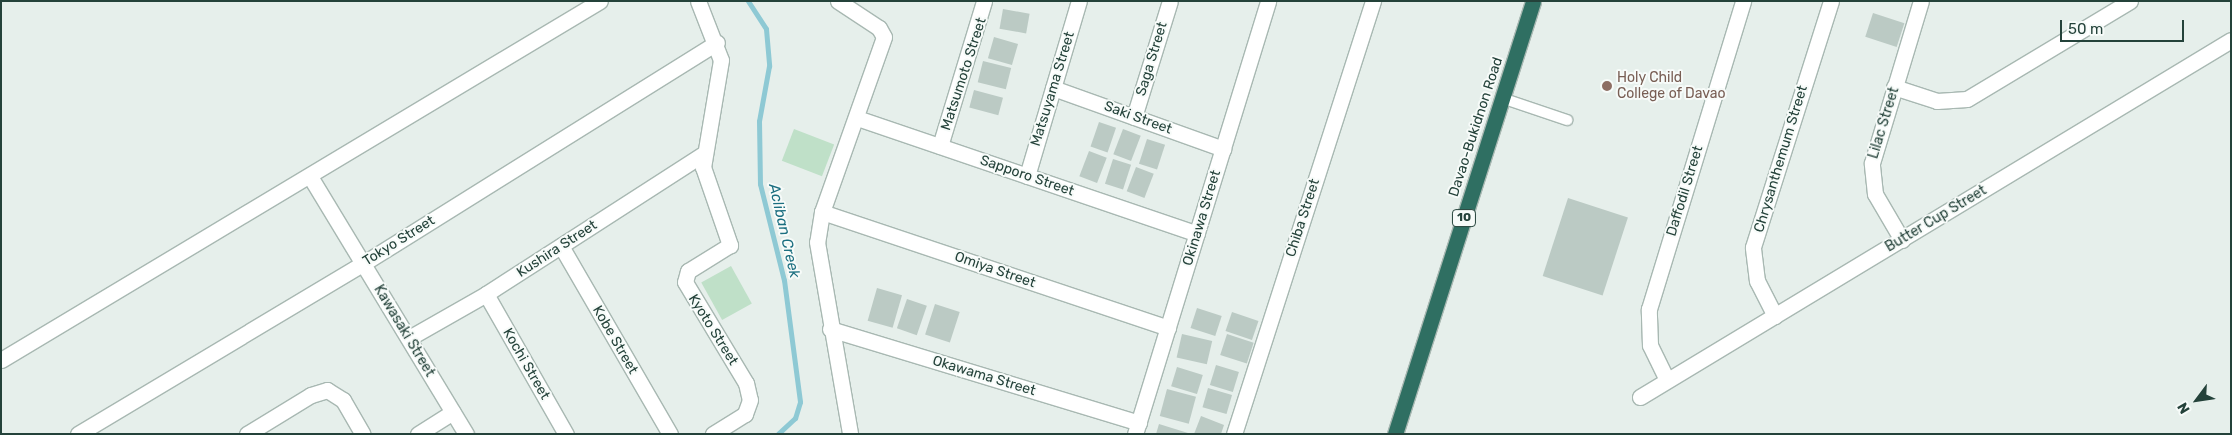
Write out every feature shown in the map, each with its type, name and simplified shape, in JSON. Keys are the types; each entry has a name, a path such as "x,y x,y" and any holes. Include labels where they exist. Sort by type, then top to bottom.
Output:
{"highway":[{"name":"Davao-Bukidnon Road","path":"1395,434 1532,1"}],"street":[{"path":"1,360 311,178 600,1"},
{"path":"698,1 717,42 721,74 702,155"},
{"path":"838,1 882,32 884,44 822,212 818,259 850,434"},
{"name":"Matsumoto Street","path":"940,146 984,1"},
{"name":"Matsuyama Street","path":"1027,176 1079,1"},
{"name":"Saga Street","path":"1134,117 1170,1"},
{"name":"Okinawa Street","path":"1137,428 1268,1"},
{"name":"Chiba Street","path":"1234,434 1373,1"},
{"name":"Daffodil Street","path":"1667,380 1650,345 1649,309 1743,1"},
{"name":"Chrysanthemum Street","path":"1775,316 1757,281 1754,247 1830,1"},
{"name":"Lilac Street","path":"1902,240 1875,194 1871,177 1874,150 1921,1"},
{"path":"1894,87 1937,102 1967,99 2130,1"},
{"name":"Butter Cup Street","path":"1640,396 1902,240 2231,40"},
{"name":"Tokyo Street","path":"85,432 364,263 717,42"},
{"name":"Saki Street","path":"1053,88 1223,149"},
{"name":"Sapporo Street","path":"857,118 1197,234"},
{"name":"Kushira Street","path":"409,338 486,294 702,155"},
{"name":"Kyoto Street","path":"702,155 730,245 688,271 685,282 746,383 750,400 745,414 713,434"},
{"name":"Kawasaki Street","path":"311,178 466,434"},
{"name":"Omiya Street","path":"822,212 1168,328"},
{"name":"Kobe Street","path":"561,246 670,434"},
{"name":"Kochi Street","path":"486,294 566,434"},
{"name":"Okawama Street","path":"830,329 1137,428"},
{"path":"247,434 311,395 327,390 343,400 363,434"},
{"path":"418,434 453,412"}],"lane":[{"path":"1502,98 1567,120"}],"green space":[{"path":"794,129 834,144 822,176 782,161"},
{"path":"731,266 752,304 722,320 701,282"}],"building":[{"path":"1003,9 1030,14 1026,33 1000,29"},
{"path":"1873,13 1904,23 1897,47 1865,37"},
{"path":"994,37 1018,44 1012,65 988,58"},
{"path":"983,61 1011,68 1006,89 978,82"},
{"path":"974,90 1003,98 998,115 969,107"},
{"path":"1099,122 1116,128 1108,152 1091,147"},
{"path":"1123,129 1141,136 1131,161 1113,154"},
{"path":"1147,139 1165,145 1157,170 1139,164"},
{"path":"1089,151 1107,158 1097,183 1079,176"},
{"path":"1113,159 1131,165 1123,190 1105,184"},
{"path":"1136,167 1154,174 1144,198 1127,191"},
{"path":"1568,198 1628,217 1603,295 1543,276"},
{"path":"877,288 902,295 893,328 868,321"},
{"path":"907,299 927,306 917,335 897,328"},
{"path":"935,304 960,312 950,342 925,334"},
{"path":"1197,308 1222,316 1215,336 1191,328"},
{"path":"1232,312 1258,321 1252,340 1225,331"},
{"path":"1182,334 1212,341 1207,364 1177,357"},
{"path":"1227,334 1254,343 1247,364 1220,355"},
{"path":"1216,365 1239,372 1233,392 1210,385"},
{"path":"1177,367 1203,375 1197,394 1171,386"},
{"path":"1208,388 1232,395 1227,414 1202,407"},
{"path":"1167,389 1196,397 1189,424 1160,416"},
{"path":"1201,416 1224,425 1221,434 1194,434"},
{"path":"1159,424 1188,433 1188,434 1156,434"}],"waterway":[{"name":"Acliban Creek","path":"748,1 766,29 769,66 759,121 760,184 784,280 800,402 795,418 778,434"}],"place":[{"name":"Holy Child College of Davao","path":"1607,86"}]}
